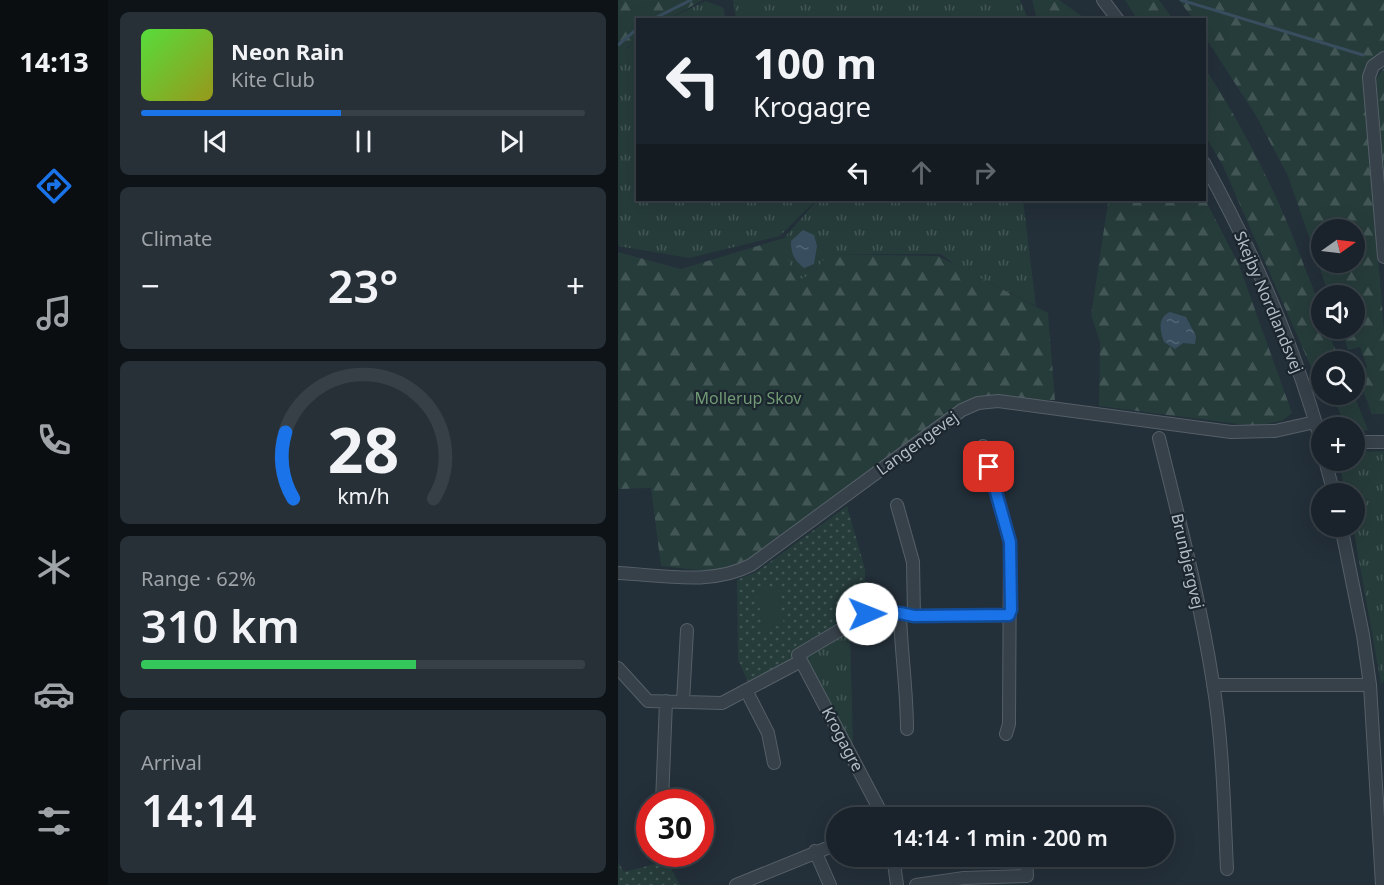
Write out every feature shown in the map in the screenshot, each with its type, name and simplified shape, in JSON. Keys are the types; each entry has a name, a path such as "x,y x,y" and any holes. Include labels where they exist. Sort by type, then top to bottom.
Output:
{"street":[{"path":"1103,0 1116,18"},
{"path":"1384,58 1373,66 1369,76 1384,257"},
{"name":"Skejby Nordlandsvej","path":"1206,167 1258,273 1299,372 1313,417"},
{"name":"Langengevej","path":"618,573 700,577 738,572 962,410 978,403 998,402 1027,405 1231,432 1275,431 1311,423"},
{"name":"Brunbjergvej","path":"1159,438 1188,558 1214,685 1224,786 1227,869"},
{"path":"1365,442 1384,442"},
{"path":"983,446 1010,542 1009,724 1006,734"},
{"path":"897,506 913,562 914,616"},
{"path":"1343,537 1363,635 1370,685 1382,885"},
{"path":"900,613 901,651 907,689 907,729"},
{"path":"618,668 648,701 722,703 801,661 798,655 867,614 1009,615"},
{"path":"683,702 687,630"},
{"name":"Krogagre","path":"801,661 878,807"},
{"path":"1214,685 1370,685"},
{"path":"746,690 768,733 774,763"},
{"path":"663,789 666,701"},
{"path":"736,885 826,848"},
{"path":"815,851 830,885"},
{"path":"895,867 897,885"},
{"path":"916,885 964,878 1027,876 1027,867"}],"green space":[{"path":"618,0 703,0 670,18 636,18 636,34 632,44 618,53"},
{"path":"733,0 1020,0 1028,18 736,18"},
{"path":"1032,0 1059,0 1085,18 1037,18"},
{"path":"1125,0 1159,0 1172,18 1136,18"},
{"path":"1179,0 1384,0 1384,54 1364,77 1384,331 1384,414 1372,414 1365,396 1365,368 1367,367 1365,351 1361,351 1360,347 1348,350 1344,339 1365,339 1365,285 1326,285 1321,273 1365,273 1365,219 1311,219 1311,243 1288,176 1255,114 1206,39 1206,18 1192,18"},
{"path":"706,1 724,8 725,18 670,18"},
{"path":"636,38 636,201 815,201 780,236 689,258 618,246 618,53 629,47"},
{"path":"1384,68 1384,196 1375,80"},
{"path":"1206,70 1248,141 1274,193 1312,285 1311,339 1331,339 1336,351 1311,351 1311,367 1223,166 1206,137"},
{"path":"816,201 1023,201 1036,306 955,265 941,254 829,254 812,274 802,279 790,267 784,238"},
{"path":"1102,201 1206,201 1239,265 1292,413 1282,421 1253,426 1099,406 1100,342 1091,315 1108,203"},
{"name":"Mollerup Skov","path":"784,238 790,267 802,279 812,274 829,254 938,256 1048,313 1055,400 978,399 747,561 737,566 716,570 661,566 651,488 618,489 618,252 681,269"},
{"path":"1336,405 1358,405 1363,417 1342,417"},
{"path":"1384,451 1384,680 1381,684 1355,537 1365,537 1365,483 1344,483 1340,471 1365,471 1365,452"},
{"path":"847,506 865,569 865,611 796,660 749,684 738,660 737,580 756,572"},
{"path":"778,588 784,625 763,629 757,591"},
{"path":"850,629 853,746 806,663 809,651"},
{"path":"618,862 624,872 643,867 670,867 680,885 618,885"}],"water":[{"path":"803,230 814,235 817,246 814,264 804,268 794,256 791,241"},
{"path":"1170,312 1186,317 1196,336 1195,344 1183,343 1175,349 1164,342 1161,321"}],"waterway":[{"path":"655,18 691,0"},
{"path":"1181,0 1363,55"},
{"path":"618,45 636,30"}],"route":[{"path":"867,614 1009,615 1011,610 1010,542 989,467"}]}
